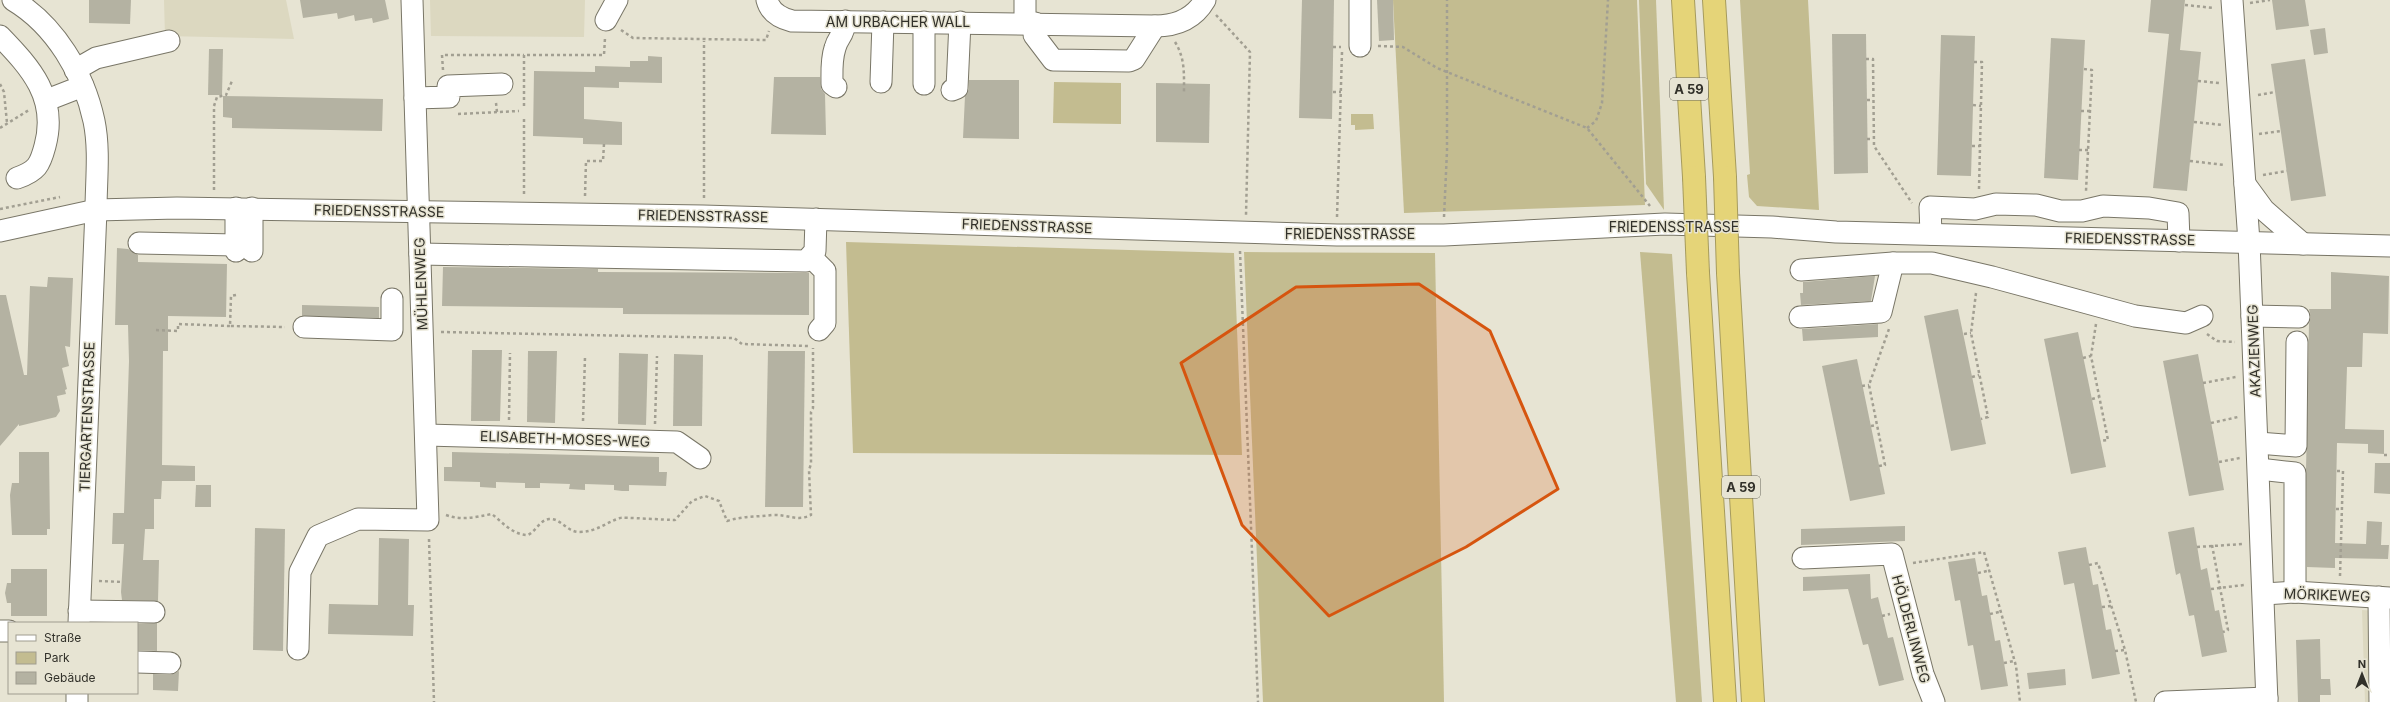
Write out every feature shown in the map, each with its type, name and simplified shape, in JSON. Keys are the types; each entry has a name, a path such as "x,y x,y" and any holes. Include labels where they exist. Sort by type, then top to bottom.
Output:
{"highway":[{"name":"A 59","path":"1683,0 1694,177 1698,273 1725,702"},
{"name":"A 59","path":"1714,0 1753,702"}],"street":[{"path":"13,0 27,8 62,46 79,78 94,122 97,158 96,210"},
{"name":"MÜHLENWEG","path":"412,0 428,520"},
{"path":"606,20 617,0"},
{"path":"1025,0 1034,35 1053,60 1129,60 1134,58 1160,26"},
{"path":"1348,44 1360,0"},
{"name":"AM URBACHER WALL","path":"771,6 783,19 792,21 960,22 1160,26 1185,20 1203,3"},
{"name":"AKAZIENWEG","path":"2232,5 2250,242 2267,700"},
{"path":"836,87 832,84 832,57 835,45 844,34 845,21"},
{"path":"881,82 883,22"},
{"path":"924,22 924,84"},
{"path":"952,90 957,88 960,22"},
{"path":"0,36 24,61 47,100 49,130 40,163 32,173 18,178"},
{"path":"47,100 79,78 96,58 169,42"},
{"path":"415,98 448,106 448,86 502,84"},
{"path":"2245,176 2264,210 2303,244"},
{"path":"1931,234 1930,207 1978,208 1996,204 2036,205 2060,211 2085,211 2103,206 2149,208 2178,213 2179,240"},
{"path":"139,243 241,249 244,208"},
{"name":"FRIEDENSSTRASSE","path":"0,232 96,210 244,208 703,216 1337,235 1444,235 1665,224 1772,227 1836,232 2390,246"},
{"name":"TIERGARTENSTRASSE","path":"79,617 96,210"},
{"path":"420,254 796,262 806,261 815,251 816,220"},
{"path":"1957,235 1961,250 1970,271"},
{"path":"811,257 826,271 825,323 819,330"},
{"path":"1800,317 1881,312 1893,263"},
{"path":"1801,270 1893,263 1932,263 1970,271 2098,306 2168,322 2196,319"},
{"path":"304,327 392,330 392,299"},
{"path":"2252,316 2299,317"},
{"path":"2258,443 2296,446 2297,342"},
{"name":"ELISABETH-MOSES-WEG","path":"426,435 677,442 700,458"},
{"path":"2259,469 2295,473 2295,592"},
{"path":"298,649 300,572 318,536 358,519 428,520"},
{"path":"1803,558 1893,560"},
{"name":"HÖLDERLINWEG","path":"1893,560 1923,674 1934,702"},
{"name":"MÖRIKEWEG","path":"2264,588 2295,592 2385,597"},
{"path":"2380,702 2385,597"},
{"path":"79,617 154,612"},
{"path":"138,662 170,663"},
{"path":"2165,702 2267,700"}],"path":[{"path":"1444,235 1447,0"},
{"path":"1587,128 1596,121 1602,103 1608,0"},
{"path":"1203,3 1250,52 1246,218 1241,233 1240,247 1258,702"},
{"path":"2185,5 2232,5"},
{"path":"606,20 633,38 704,41 766,40 771,6"},
{"path":"519,111 448,106 442,55 604,55 606,20"},
{"path":"1160,26 1182,53 1184,66 1184,92"},
{"path":"703,216 704,41"},
{"path":"1333,47 1348,44 1403,47 1447,72 1587,128 1665,224"},
{"path":"1337,235 1341,92 1348,44"},
{"path":"524,55 524,106"},
{"path":"1866,59 1873,59 1874,146 1913,206"},
{"path":"1974,62 1982,62 1978,208"},
{"path":"2084,69 2092,70 2085,211"},
{"path":"214,190 214,106 217,97 226,95 232,81"},
{"path":"0,84 4,92 7,123 0,128"},
{"path":"1333,92 1341,92"},
{"path":"1867,100 1873,100"},
{"path":"1973,106 1981,106"},
{"path":"2081,111 2090,111"},
{"path":"524,118 525,213"},
{"path":"2194,122 2241,127"},
{"path":"1867,139 1873,139"},
{"path":"585,198 586,161 603,161 604,144"},
{"path":"1972,146 1980,146"},
{"path":"2080,150 2088,150"},
{"path":"2190,161 2245,176 2287,171"},
{"path":"1970,271 1971,333 1988,417 1981,418"},
{"path":"230,326 231,296 236,295"},
{"path":"2098,306 2091,356 2108,440 2100,441"},
{"path":"2196,319 2217,342 2253,344"},
{"path":"156,330 178,331 178,324 304,327"},
{"path":"1879,466 1885,465 1869,385 1889,327"},
{"path":"1964,334 1971,333"},
{"path":"508,438 510,353"},
{"path":"655,442 657,356"},
{"path":"2083,358 2091,356"},
{"path":"583,440 585,357"},
{"path":"2203,383 2255,373"},
{"path":"1972,377 1979,375"},
{"path":"1862,386 1869,385"},
{"path":"2092,399 2099,397"},
{"path":"2211,422 2256,414"},
{"path":"1871,426 1877,424"},
{"path":"2384,455 2390,455"},
{"path":"2337,471 2343,471 2339,594"},
{"path":"2336,509 2342,509"},
{"path":"428,520 434,702"},
{"path":"2197,547 2212,545 2262,544"},
{"path":"2212,545 2228,630 2223,632"},
{"path":"2335,549 2341,549"},
{"path":"1893,560 1984,552 1987,571 2014,661 2020,702"},
{"path":"2089,565 2098,563 2125,650 2136,702"},
{"path":"1978,573 1987,571"},
{"path":"80,580 123,582"},
{"path":"2211,589 2264,588"},
{"path":"2102,607 2111,606"},
{"path":"1990,614 1999,612"},
{"path":"2115,651 2125,650"},
{"path":"2004,663 2014,661"}],"highlighted area":[{"path":"1419,284 1490,331 1558,489 1466,547 1329,616 1242,525 1181,363 1296,287"}],"shaded area":[{"path":"164,0 286,0 294,39 165,36"},
{"path":"430,0 585,0 584,37 431,36"},
{"path":"2362,610 2390,612 2390,702 2365,702"}],"green space":[{"path":"1393,0 1637,0 1645,205 1404,213"},
{"path":"1639,0 1656,0 1664,210 1646,184"},
{"path":"1740,0 1808,0 1819,210 1757,206 1749,197 1747,175 1750,174"},
{"path":"1054,82 1121,83 1121,124 1053,123"},
{"path":"1351,114 1373,114 1374,129 1355,130 1355,125 1351,125"},
{"path":"846,242 1234,253 1242,455 853,453"},
{"path":"1244,252 1435,253 1444,702 1263,702"},
{"path":"1640,252 1672,254 1702,702 1676,702"}],"building":[{"path":"89,0 131,0 130,24 89,23"},
{"path":"300,0 385,0 389,19 373,23 372,18 355,21 354,15 338,19 337,13 303,18"},
{"path":"1302,0 1334,0 1332,119 1299,118"},
{"path":"1377,0 1393,0 1394,40 1379,41"},
{"path":"2151,0 2185,0 2180,50 2201,52 2187,191 2153,188 2169,34 2148,32"},
{"path":"2272,0 2305,0 2309,26 2276,30"},
{"path":"2325,28 2328,53 2314,55 2310,30"},
{"path":"1832,34 1866,34 1868,173 1834,174"},
{"path":"1941,35 1975,36 1971,176 1937,175"},
{"path":"2051,38 2085,40 2078,180 2044,178"},
{"path":"209,49 223,49 222,95 208,95"},
{"path":"648,56 662,57 662,83 619,82 619,88 584,87 584,119 622,122 622,145 583,144 583,138 533,136 534,71 595,72 595,66 630,67 630,61 648,61"},
{"path":"2305,59 2326,196 2291,201 2271,64"},
{"path":"774,77 820,77 821,89 825,94 826,135 771,134"},
{"path":"969,80 1019,80 1019,139 963,138 965,96 969,89"},
{"path":"1156,83 1210,84 1209,143 1156,142"},
{"path":"223,96 383,99 382,131 232,128 232,118 223,117"},
{"path":"117,248 128,249 138,255 138,262 227,264 226,317 168,316 168,351 163,351 162,465 195,466 195,481 162,481 161,499 154,499 154,529 145,529 143,560 159,560 158,601 122,600 121,592 124,544 112,544 113,513 124,513 129,361 128,325 115,325"},
{"path":"443,267 598,269 598,272 809,273 809,315 623,314 623,308 442,306"},
{"path":"2331,272 2389,276 2388,334 2363,333 2362,367 2347,367 2345,429 2384,430 2384,454 2368,453 2368,444 2337,443 2335,543 2366,544 2367,521 2382,522 2381,545 2389,545 2388,559 2335,558 2335,568 2307,567 2306,470 2309,324 2311,317 2309,309 2331,309"},
{"path":"1875,276 1871,301 1801,305 1800,293 1803,293 1803,282"},
{"path":"48,277 73,278 70,347 65,346 69,366 62,368 67,389 65,390 66,394 57,396 60,411 56,417 19,426 19,424 0,446 0,295 6,295 24,375 27,375 30,286 47,287"},
{"path":"302,305 379,307 379,318 302,316"},
{"path":"1958,309 1986,444 1951,451 1924,316"},
{"path":"1878,324 1878,337 1803,341 1802,329"},
{"path":"2078,332 2106,467 2071,474 2044,339"},
{"path":"472,350 502,350 500,421 471,421"},
{"path":"528,351 557,351 555,423 527,422"},
{"path":"768,351 805,351 803,507 765,507"},
{"path":"619,353 648,354 646,425 618,424"},
{"path":"674,354 703,355 702,426 673,426"},
{"path":"2198,354 2224,490 2189,496 2163,361"},
{"path":"1857,359 1885,494 1850,501 1822,366"},
{"path":"19,452 49,452 50,529 47,529 47,535 12,535 10,495 12,483 19,483"},
{"path":"452,452 659,457 659,472 667,472 666,486 629,485 629,491 622,491 614,490 614,485 585,484 585,490 569,489 570,484 540,483 540,488 525,488 525,483 496,482 496,488 480,487 480,482 444,481 444,467 452,467"},
{"path":"2375,463 2390,463 2390,494 2374,493"},
{"path":"196,485 211,485 211,507 195,507"},
{"path":"1905,526 1905,541 1801,545 1801,529"},
{"path":"2194,527 2201,570 2207,568 2215,611 2219,610 2227,652 2202,657 2194,615 2189,616 2180,573 2176,575 2168,532"},
{"path":"255,528 285,529 283,651 253,650"},
{"path":"379,538 409,539 408,605 414,605 413,636 328,634 329,604 378,605"},
{"path":"2086,547 2093,585 2098,584 2106,630 2111,629 2120,674 2092,679 2074,583 2064,585 2058,552"},
{"path":"1975,558 1982,596 1987,595 1995,641 2000,640 2008,686 1981,690 1973,645 1968,646 1960,600 1955,601 1948,562"},
{"path":"11,569 47,569 47,616 11,616 11,603 7,603 5,593 7,583 11,583"},
{"path":"1870,574 1871,599 1878,597 1888,638 1893,637 1904,680 1879,686 1868,644 1863,645 1848,589 1803,591 1803,577"},
{"path":"157,623 157,651 138,650 138,624"},
{"path":"2320,639 2321,679 2330,679 2331,695 2320,695 2320,702 2298,702 2296,640"},
{"path":"2065,669 2066,685 2029,689 2027,673"},
{"path":"179,671 178,691 153,690 153,674 170,675"}]}
